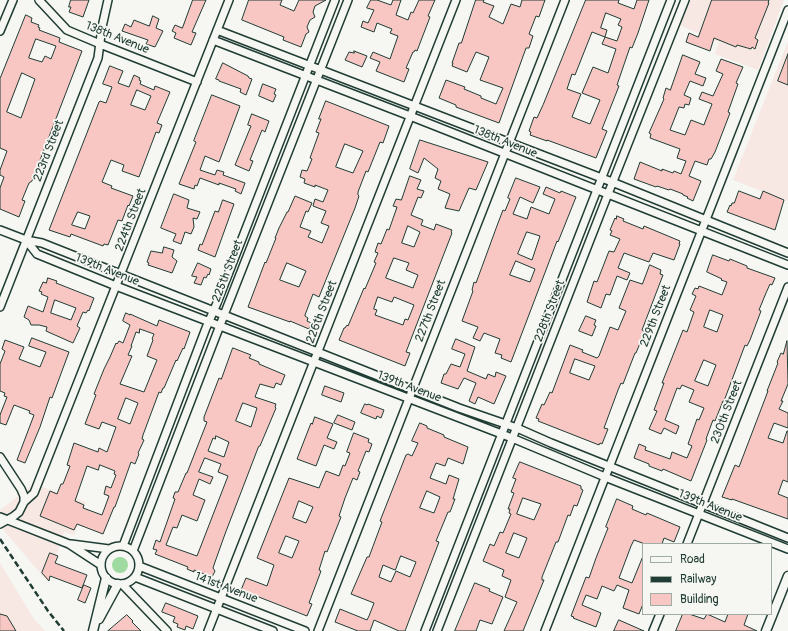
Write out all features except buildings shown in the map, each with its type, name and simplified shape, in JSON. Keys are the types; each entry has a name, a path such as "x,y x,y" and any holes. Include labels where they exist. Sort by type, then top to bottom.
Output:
{"street":[{"path":"0,31 13,0"},
{"name":"138th Avenue","path":"39,0 67,30 197,82"},
{"name":"223rd Street","path":"0,307 98,58 102,26 108,0"},
{"name":"224th Street","path":"2,521 19,512 24,502 34,493 229,0"},
{"name":"225th Street","path":"123,546 209,321 335,0"},
{"name":"225th Street","path":"133,551 348,0"},
{"name":"226th Street","path":"208,631 456,0"},
{"name":"227th Street","path":"318,631 565,0"},
{"name":"228th Street","path":"425,631 671,0"},
{"name":"228th Street","path":"437,631 612,182 685,0"},
{"name":"229th Street","path":"545,631 788,10"},
{"path":"663,21 675,26"},
{"name":"138th Avenue","path":"217,30 612,182 788,253"},
{"name":"138th Avenue","path":"213,40 788,265"},
{"path":"632,99 643,105"},
{"name":"139th Avenue","path":"0,230 26,240 42,243 459,408 517,428 788,538"},
{"name":"139th Avenue","path":"26,240 38,254 116,286 502,434 605,477 788,549"},
{"name":"230th Street","path":"687,543 788,287"},
{"path":"0,457 21,490 24,496 24,502"},
{"path":"2,521 69,544 109,550"},
{"path":"69,544 101,565"},
{"path":"123,546 133,551 138,560 139,566 135,577 131,581 120,584 112,583 102,572 102,557 114,547 123,546"},
{"name":"141st Avenue","path":"139,566 305,631"},
{"path":"766,631 788,576"},
{"name":"141st Avenue","path":"135,577 272,631"},
{"path":"94,630 106,578"},
{"path":"94,630 120,584"},
{"path":"120,584 167,631"},
{"path":"653,631 660,615"}],"shaded area":[{"path":"689,0 784,0 758,70 715,54 719,42 679,25"},
{"path":"788,41 788,201 733,180"},
{"path":"34,484 86,502 74,535 64,532 48,582 0,526 0,510"},
{"path":"0,563 34,619 45,631 0,631"}],"green space":[{"path":"120,557 127,562 128,565 123,572 120,573 113,568 112,565 117,558"}],"railway":[{"path":"0,539 48,611 64,631"}]}
